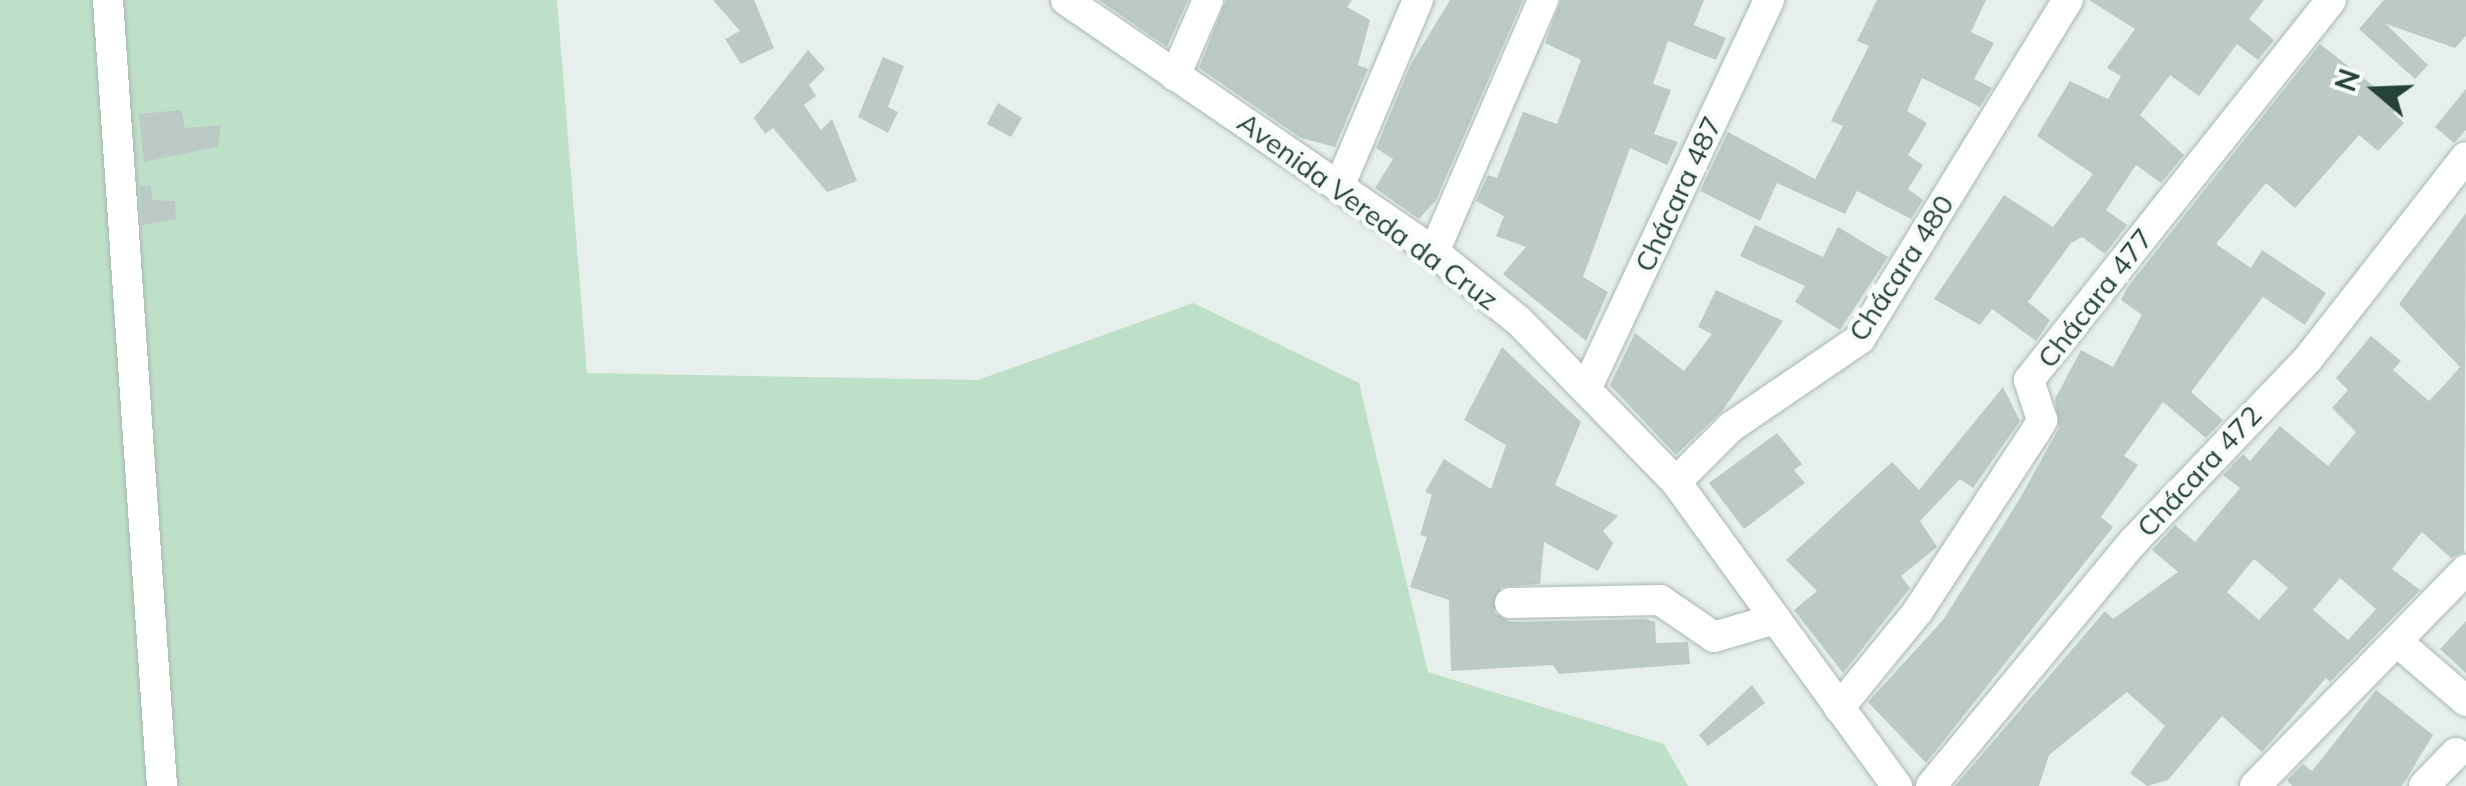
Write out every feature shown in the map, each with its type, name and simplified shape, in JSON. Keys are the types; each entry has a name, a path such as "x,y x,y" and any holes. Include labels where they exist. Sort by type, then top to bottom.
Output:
{"street":[{"path":"108,0 162,786"},
{"name":"Avenida Vereda da Cruz","path":"1066,0 1434,252 1587,387 1676,482 1897,786"},
{"path":"1176,76 1208,0"},
{"path":"1339,187 1418,0"},
{"path":"1434,252 1543,0"},
{"name":"Chácara 487","path":"1587,387 1769,0"},
{"name":"Chácara 480","path":"1676,482 1731,427 1860,340 2068,0"},
{"name":"Chácara 477","path":"1839,708 1918,611 2036,431 2042,420 2029,380 2331,0"},
{"name":"Chácara 472","path":"1931,786 2134,541 2308,359 2466,157"},
{"path":"2255,786 2401,645 2466,570"},
{"path":"1510,602 1660,600 1714,637 1775,619"},
{"path":"2401,645 2466,702"},
{"path":"2424,786 2456,753"}],"green space":[{"path":"0,0 557,0 587,373 978,380 1193,303 1359,383 1428,672 1664,744 1688,786 0,786"}],"building":[{"path":"713,0 754,0 774,48 741,64 725,39 740,31"},
{"path":"1099,0 1188,0 1167,47"},
{"path":"1226,0 1352,0 1347,7 1370,20 1358,65 1368,69 1335,147 1301,138 1199,68"},
{"path":"1450,0 1523,0 1436,200 1419,219 1375,188 1393,159 1376,148 1411,64"},
{"path":"1561,0 1704,0 1694,25 1726,38 1716,60 1668,41 1653,84 1671,90 1654,134 1678,142 1667,165 1630,148 1583,277 1608,292 1586,341 1503,274 1526,247 1496,236 1504,216 1476,201 1488,175 1497,178 1523,112 1557,124 1581,60 1545,43"},
{"path":"1877,0 1986,0 1971,32 1994,43 1974,79 1992,88 1980,107 1922,78 1907,111 1927,123 1908,155 1923,165 1908,189 1923,200 1911,219 1857,191 1845,214 1777,183 1760,221 1700,191 1728,132 1815,179 1843,126 1831,121 1869,46 1857,41"},
{"path":"2089,0 2264,0 2249,19 2274,40 2258,60 2237,44 2199,96 2170,75 2140,115 2184,155 2161,183 2136,165 2106,210 2127,225 2105,254 2082,237 2071,243 2028,302 2050,320 2036,341 1992,309 1980,325 1934,299 2004,195 2053,227 2093,174 2037,136 2070,81 2108,99 2121,76 2107,68 2135,29"},
{"path":"2384,0 2466,0 2466,36 2455,48 2386,24 2428,65 2415,79 2359,29"},
{"path":"2320,44 2399,106 2393,113 2404,123 2378,151 2359,135 2295,208 2266,183 2216,244 2251,268 2262,250 2326,293 2305,325 2263,297 2191,392 2223,420 2206,438 2163,402 2124,456 2138,465 2101,517 2113,527 1926,763 1868,702 1943,620 2019,500 2059,428 2055,399 2081,350 2113,367 2142,315 2121,300 2127,288"},
{"path":"808,50 825,69 809,85 816,96 804,105 821,130 832,119 857,181 827,192 773,128 765,134 754,118"},
{"path":"883,57 904,66 888,107 898,112 888,133 858,117"},
{"path":"2466,89 2466,130 2454,143 2435,127"},
{"path":"998,103 1022,118 1011,137 987,124"},
{"path":"181,110 185,128 221,125 218,147 144,162 139,114"},
{"path":"151,185 152,200 175,201 176,219 142,225 140,186"},
{"path":"2466,213 2464,552 2451,558 2422,532 2392,569 2420,590 2330,682 2326,678 2262,752 2222,716 2168,780 2147,786 2130,773 2165,726 2127,692 2049,755 2039,786 1955,786 2105,611 2113,619 2178,572 2152,550 2175,525 2195,542 2240,488 2223,475 2243,454 2250,461 2280,426 2328,466 2356,432 2332,408 2348,390 2336,378 2371,336 2401,361 2393,370 2429,401 2446,383 2460,367 2399,304","holes":["2254,559 2288,588 2259,620 2227,592","2340,578 2376,609 2348,640 2313,610"]},
{"path":"1755,225 1823,257 1838,227 1888,257 1840,330 1795,302 1805,286 1740,256"},
{"path":"1716,290 1783,321 1723,410 1676,455 1610,385 1635,333 1684,371 1712,334 1698,327"},
{"path":"1502,347 1581,422 1555,485 1618,516 1603,531 1613,543 1598,571 1544,542 1540,584 1501,587 1494,612 1510,622 1645,619 1655,622 1656,643 1688,642 1690,664 1559,674 1553,665 1451,671 1449,600 1410,587 1427,537 1420,535 1432,495 1425,492 1444,459 1491,489 1506,445 1464,420"},
{"path":"2003,387 2020,421 1973,488 1960,479 1920,521 1937,547 1901,576 1910,588 1843,673 1794,610 1817,591 1786,560 1892,462 1919,490"},
{"path":"1777,433 1802,464 1794,470 1805,483 1744,529 1709,483"},
{"path":"2466,621 2466,673 2440,649"},
{"path":"1752,685 1765,703 1708,746 1699,735"},
{"path":"2376,690 2433,735 2402,786 2292,786 2287,780 2303,764 2312,771"}]}
